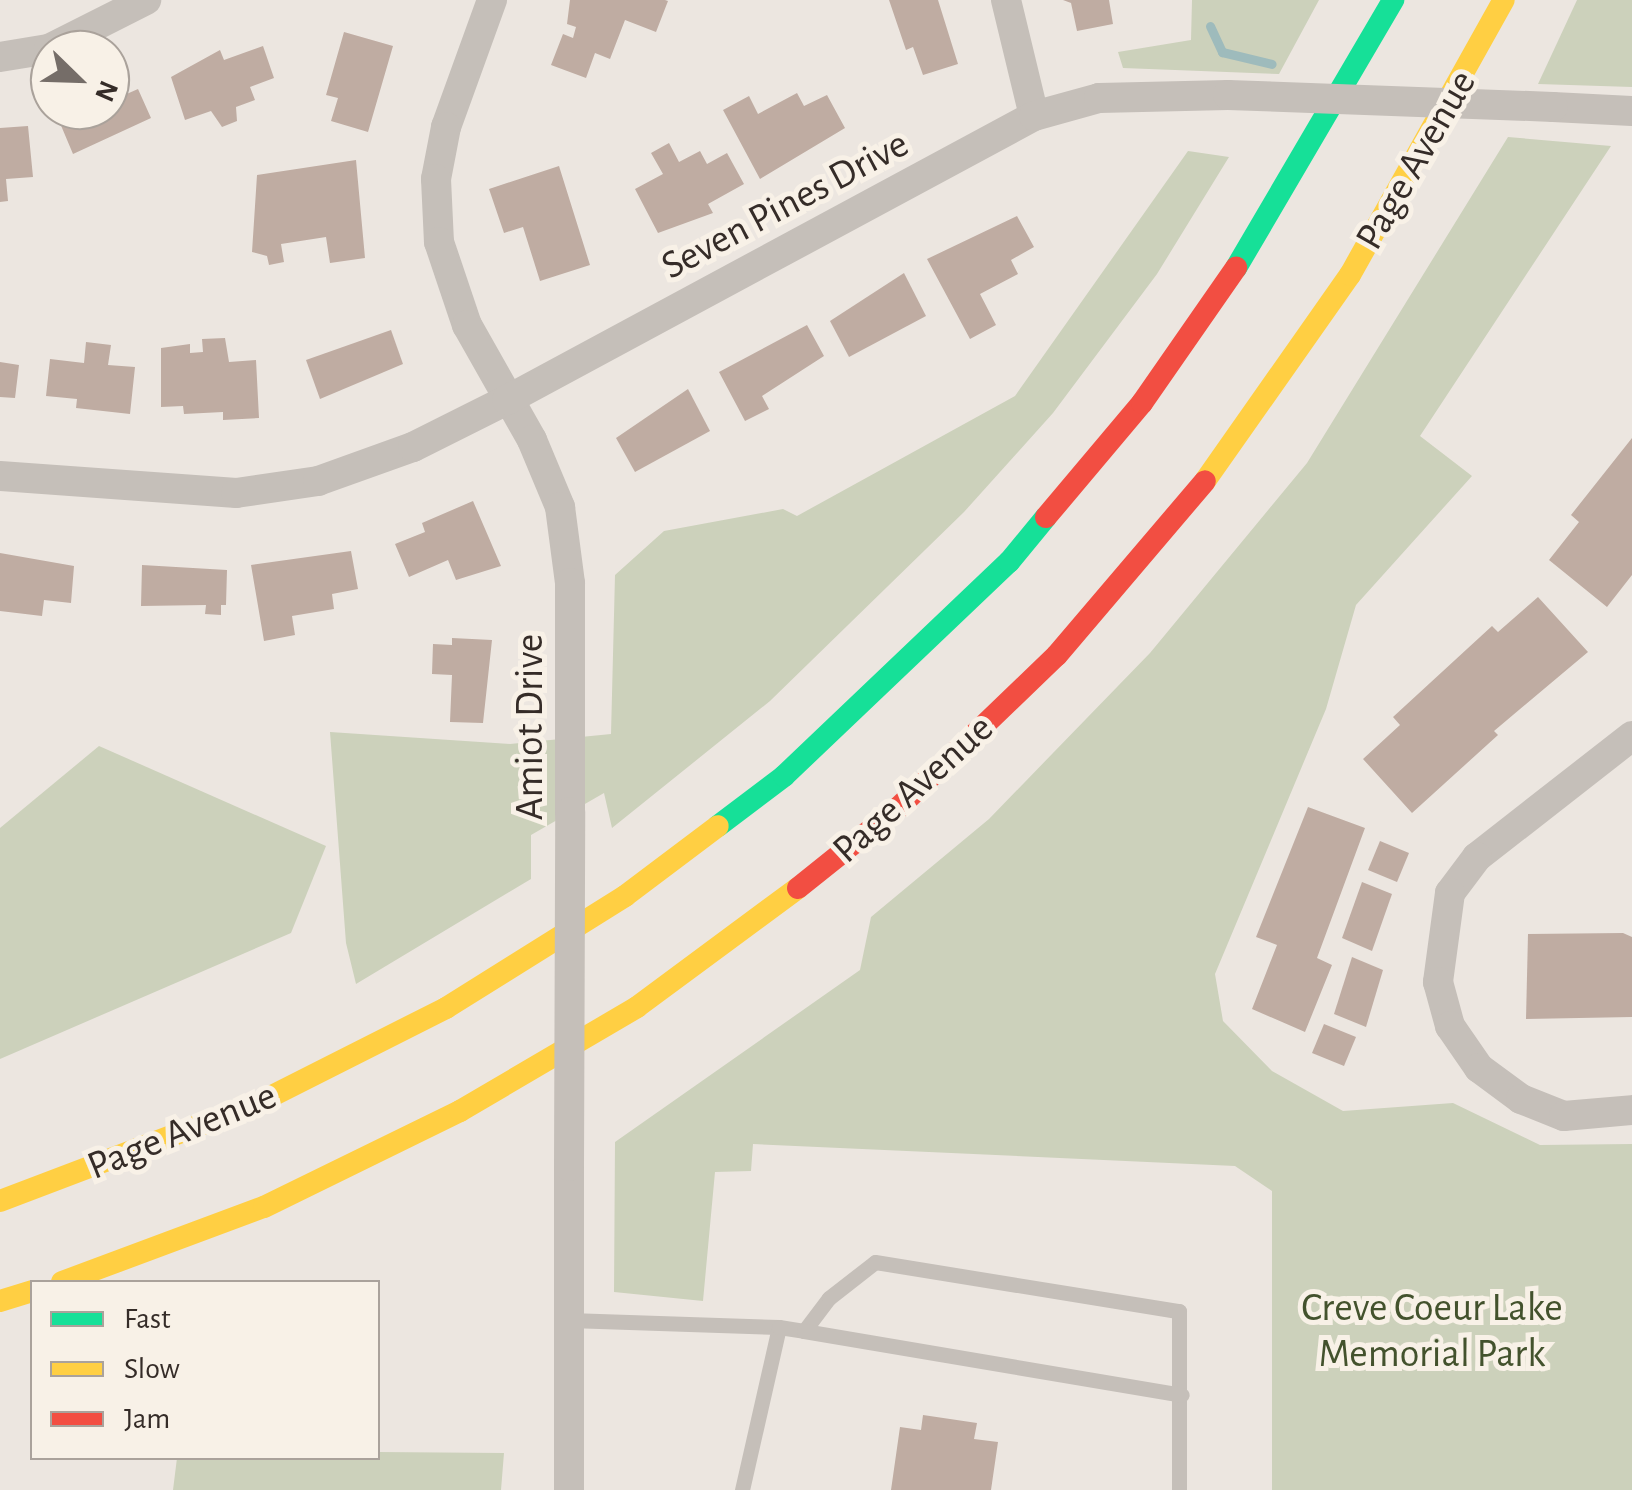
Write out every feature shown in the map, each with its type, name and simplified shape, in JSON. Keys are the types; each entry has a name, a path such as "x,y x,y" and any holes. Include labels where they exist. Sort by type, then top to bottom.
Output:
{"highway":[{"name":"Page Avenue","path":"0,1201 256,1104 431,1016 625,896 784,776 1008,562 1142,404 1268,220 1393,0"},
{"name":"Page Avenue","path":"67,1280 264,1207 460,1111 700,963 899,807 1057,655 1229,452 1350,275 1504,0"},
{"path":"0,1301 30,1293"}],"street":[{"path":"0,58 49,49 146,0"},
{"path":"1006,0 1034,116"},
{"name":"Amiot Drive","path":"484,2 446,127 439,242 467,326 560,508 570,583 569,1490"},
{"name":"Seven Pines Drive","path":"0,476 236,493 318,482 413,447 507,400 1034,116 1099,98 1228,95 1632,111"},
{"path":"1632,736 1477,857 1450,893 1438,982 1450,1026 1479,1068 1520,1100 1564,1116 1632,1110"}],"lane":[{"path":"804,1331 829,1298 874,1262 1179,1310 1179,1490"},
{"path":"569,1320 779,1327 1182,1395"},
{"path":"742,1490 779,1327"}],"green space":[{"path":"1192,0 1319,0 1279,74 1123,68 1118,52 1191,40"},
{"path":"1577,0 1632,0 1632,87 1538,84"},
{"name":"Creve Coeur Lake Memorial Park","path":"1508,137 1611,146 1420,436 1472,476 1356,605 1326,709 1215,974 1223,1021 1272,1071 1343,1111 1453,1103 1540,1145 1632,1144 1632,1490 1272,1490 1272,1191 1235,1166 753,1144 751,1171 715,1172 703,1301 614,1292 615,1142 860,970 871,917 989,819 1150,653 1307,463"},
{"path":"1188,151 1229,157 1157,274 1053,413 964,512 770,701 612,828 604,793 531,835 531,879 356,984 346,943 330,732 510,744 611,734 615,575 664,531 783,509 797,516 1015,396"},
{"path":"99,746 326,846 291,933 0,1059 0,828"},
{"path":"380,1452 504,1453 501,1490 173,1490 177,1460 380,1460"}],"building":[{"path":"570,0 668,1 656,32 625,20 610,59 595,53 586,78 551,65 563,34 573,38 576,27 567,24"},
{"path":"889,0 938,0 958,64 923,75 913,47 906,50"},
{"path":"1063,0 1109,0 1113,24 1077,31 1071,3"},
{"path":"344,32 393,46 368,132 331,121 338,98 326,95"},
{"path":"263,46 274,78 250,87 255,100 236,107 237,121 222,127 211,111 185,120 171,77 220,50 224,60"},
{"path":"138,89 151,118 130,128 130,93"},
{"path":"797,93 804,106 827,95 845,128 760,179 723,110 749,96 758,114"},
{"path":"28,126 33,177 6,179 8,201 0,202 0,128"},
{"path":"63,130 125,130 73,154"},
{"path":"669,143 679,162 700,151 707,164 727,153 744,184 708,204 713,213 658,233 635,189 663,174 651,153"},
{"path":"356,160 365,258 330,263 326,237 281,244 284,262 269,265 267,256 252,252 257,175"},
{"path":"559,166 590,265 540,281 523,227 504,233 489,189"},
{"path":"1017,216 1034,247 1011,260 1018,274 980,294 996,325 970,339 927,259"},
{"path":"904,273 926,316 849,357 830,321"},
{"path":"807,325 824,356 762,396 769,409 745,421 719,372"},
{"path":"391,330 403,364 320,399 306,360"},
{"path":"225,338 229,362 256,360 259,418 223,420 223,412 184,414 183,406 161,407 161,348 190,344 190,353 203,352 202,339"},
{"path":"86,342 111,345 108,365 135,367 130,414 76,408 77,399 46,396 50,359 84,363"},
{"path":"0,362 19,365 15,398 0,397"},
{"path":"688,389 710,431 635,472 616,438"},
{"path":"1632,438 1632,575 1607,607 1549,560 1579,522 1571,515"},
{"path":"473,501 501,566 456,580 448,560 409,577 395,544 425,532 422,523"},
{"path":"351,551 358,589 332,594 334,609 292,616 295,635 264,641 251,565"},
{"path":"0,553 74,566 71,603 44,600 42,616 0,611"},
{"path":"142,565 227,570 226,605 221,605 221,615 205,614 206,605 141,606"},
{"path":"1538,597 1588,652 1494,731 1498,735 1412,813 1363,759 1400,725 1393,717 1492,626 1498,632"},
{"path":"452,638 492,640 483,723 450,722 452,675 432,674 433,644 452,645"},
{"path":"1308,807 1365,828 1317,958 1332,965 1305,1032 1252,1009 1277,945 1256,937"},
{"path":"1380,841 1409,853 1397,882 1368,870"},
{"path":"1362,882 1392,894 1372,951 1342,938"},
{"path":"1623,933 1632,937 1632,1017 1526,1019 1528,934"},
{"path":"1352,957 1383,970 1366,1027 1334,1014"},
{"path":"1324,1024 1356,1037 1344,1066 1312,1053"},
{"path":"923,1415 977,1423 974,1439 998,1442 991,1490 891,1490 900,1427 921,1430"}],"waterway":[{"path":"1210,26 1222,52 1272,64"}],"traffic: fast":[{"path":"1236,268 1393,0"},
{"path":"718,826 784,776 1009,562 1046,517"}],"traffic: slow":[{"path":"1205,481 1350,275 1504,0"},
{"path":"0,1201 256,1104 446,1008 625,896 718,826"},
{"path":"67,1280 264,1207 460,1111 637,1007 798,888"},
{"path":"0,1301 30,1292"}],"traffic: jam":[{"path":"1046,517 1142,403 1236,268"},
{"path":"798,888 899,807 1057,655 1205,481"}]}
